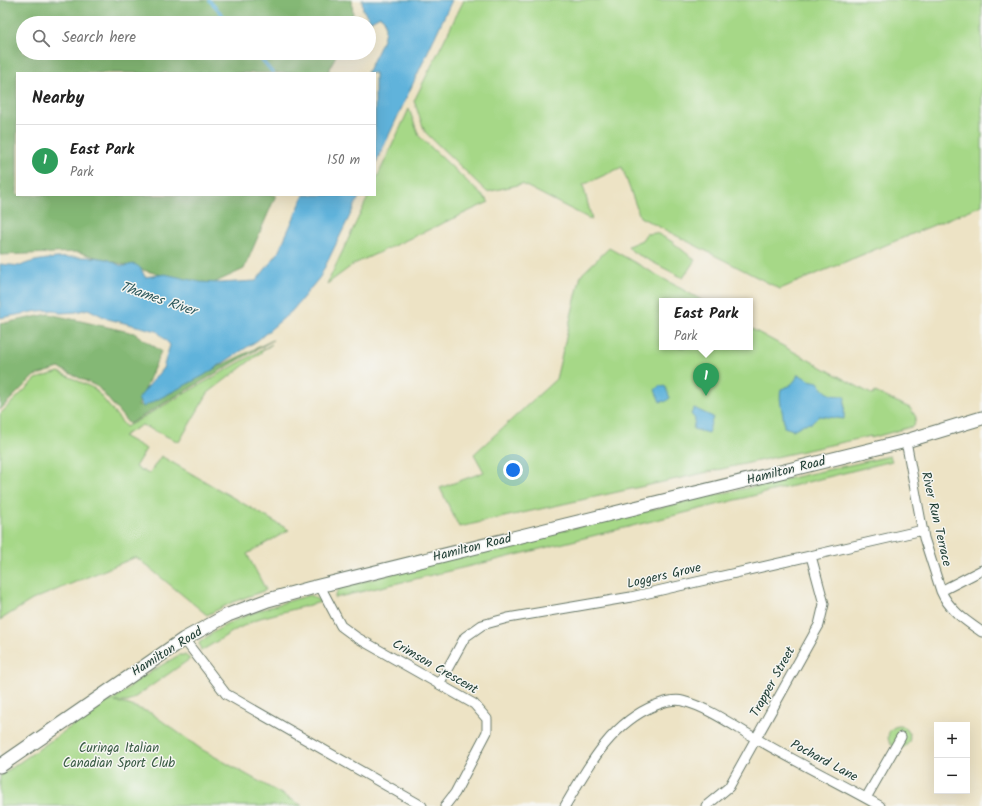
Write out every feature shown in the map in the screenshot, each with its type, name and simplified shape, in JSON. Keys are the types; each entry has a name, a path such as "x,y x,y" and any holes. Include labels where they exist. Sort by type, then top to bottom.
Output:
{"main road":[{"name":"Hamilton Road","path":"0,766 184,639 228,615 268,600 906,442 982,418"}],"street":[{"name":"River Run Terrace","path":"906,442 923,530 941,591 944,598 960,617 982,632"},
{"name":"Loggers Grove","path":"439,684 465,637 482,625 508,618 631,597 923,530"},
{"name":"Trapper Street","path":"706,806 729,786 819,625 824,604 811,556"},
{"path":"941,591 982,570"},
{"name":"Crimson Crescent","path":"320,586 341,626 356,637 474,704 487,719 487,732 455,792 445,806"},
{"path":"184,639 226,694 422,806"},
{"name":"Pochard Lane","path":"566,806 590,762 616,732 643,710 663,702 681,700 707,709 756,738 880,806"},
{"path":"866,798 901,737"}],"green space":[{"path":"0,0 352,0 353,16 16,16 16,60 334,60 328,72 16,72 16,196 276,196 244,269 205,287 78,252 0,255"},
{"path":"464,0 982,0 982,205 780,289 640,217 622,167 583,185 592,220 522,184 487,192 425,132 414,101"},
{"path":"409,109 419,136 489,202 354,264 327,284 369,196 376,196 376,180"},
{"path":"656,233 671,241 695,260 683,278 633,252 628,246 642,240 646,234"},
{"path":"609,248 698,298 659,298 659,350 753,350 753,330 873,395 875,392 910,408 916,417 914,426 871,438 871,436 459,527 440,488 484,472 474,454 556,379 581,275"},
{"path":"49,314 134,333 161,351 138,406 273,340 129,424 98,387 59,368 34,376 0,410 0,324"},
{"path":"272,344 208,393 179,442 142,425 123,436 146,449 135,467 149,474 161,456 289,530 247,554 266,590 233,602 207,615 136,557 32,600 0,620 0,414 36,379 59,372 95,389 126,427"},
{"path":"890,456 892,461 500,559 334,598 339,588 407,569 614,518"},
{"path":"310,595 321,602 260,618 237,629 201,651 199,643 224,626 252,613"},
{"name":"Curinga Italian Canadian Sport Club","path":"179,655 185,655 190,659 128,702 115,702 129,705 151,713 201,749 303,806 0,806 0,776 108,701 112,701 142,677"},
{"path":"899,726 907,729 910,737 907,745 899,748 891,745 888,737 891,729"}],"water":[{"path":"362,0 452,0 376,163 376,72 368,72 374,60 376,60 376,55 383,40 385,26 384,19 380,16 376,18 376,16 367,16 363,10"},
{"name":"Thames River","path":"304,196 360,196 320,277 292,311 258,340 203,376 143,407 138,399 163,368 170,345 157,331 108,319 88,309 76,312 60,313 54,310 38,311 0,318 0,264 21,266 28,263 50,259 88,257 108,260 122,266 133,264 136,265 141,269 145,277 165,274 200,282 220,283 256,281 278,253"},
{"path":"798,374 809,380 818,382 829,394 845,396 844,419 819,416 812,423 804,424 793,430 784,427 780,398 781,389 792,384"},
{"path":"660,385 662,387 665,386 670,398 665,402 660,402 655,390"},
{"path":"694,408 713,417 708,433 693,429 695,419 691,414"}],"waterway":[{"path":"209,0 224,16"},
{"path":"262,60 272,72"}],"place":[{"name":"East Park","path":"706,396"}]}
